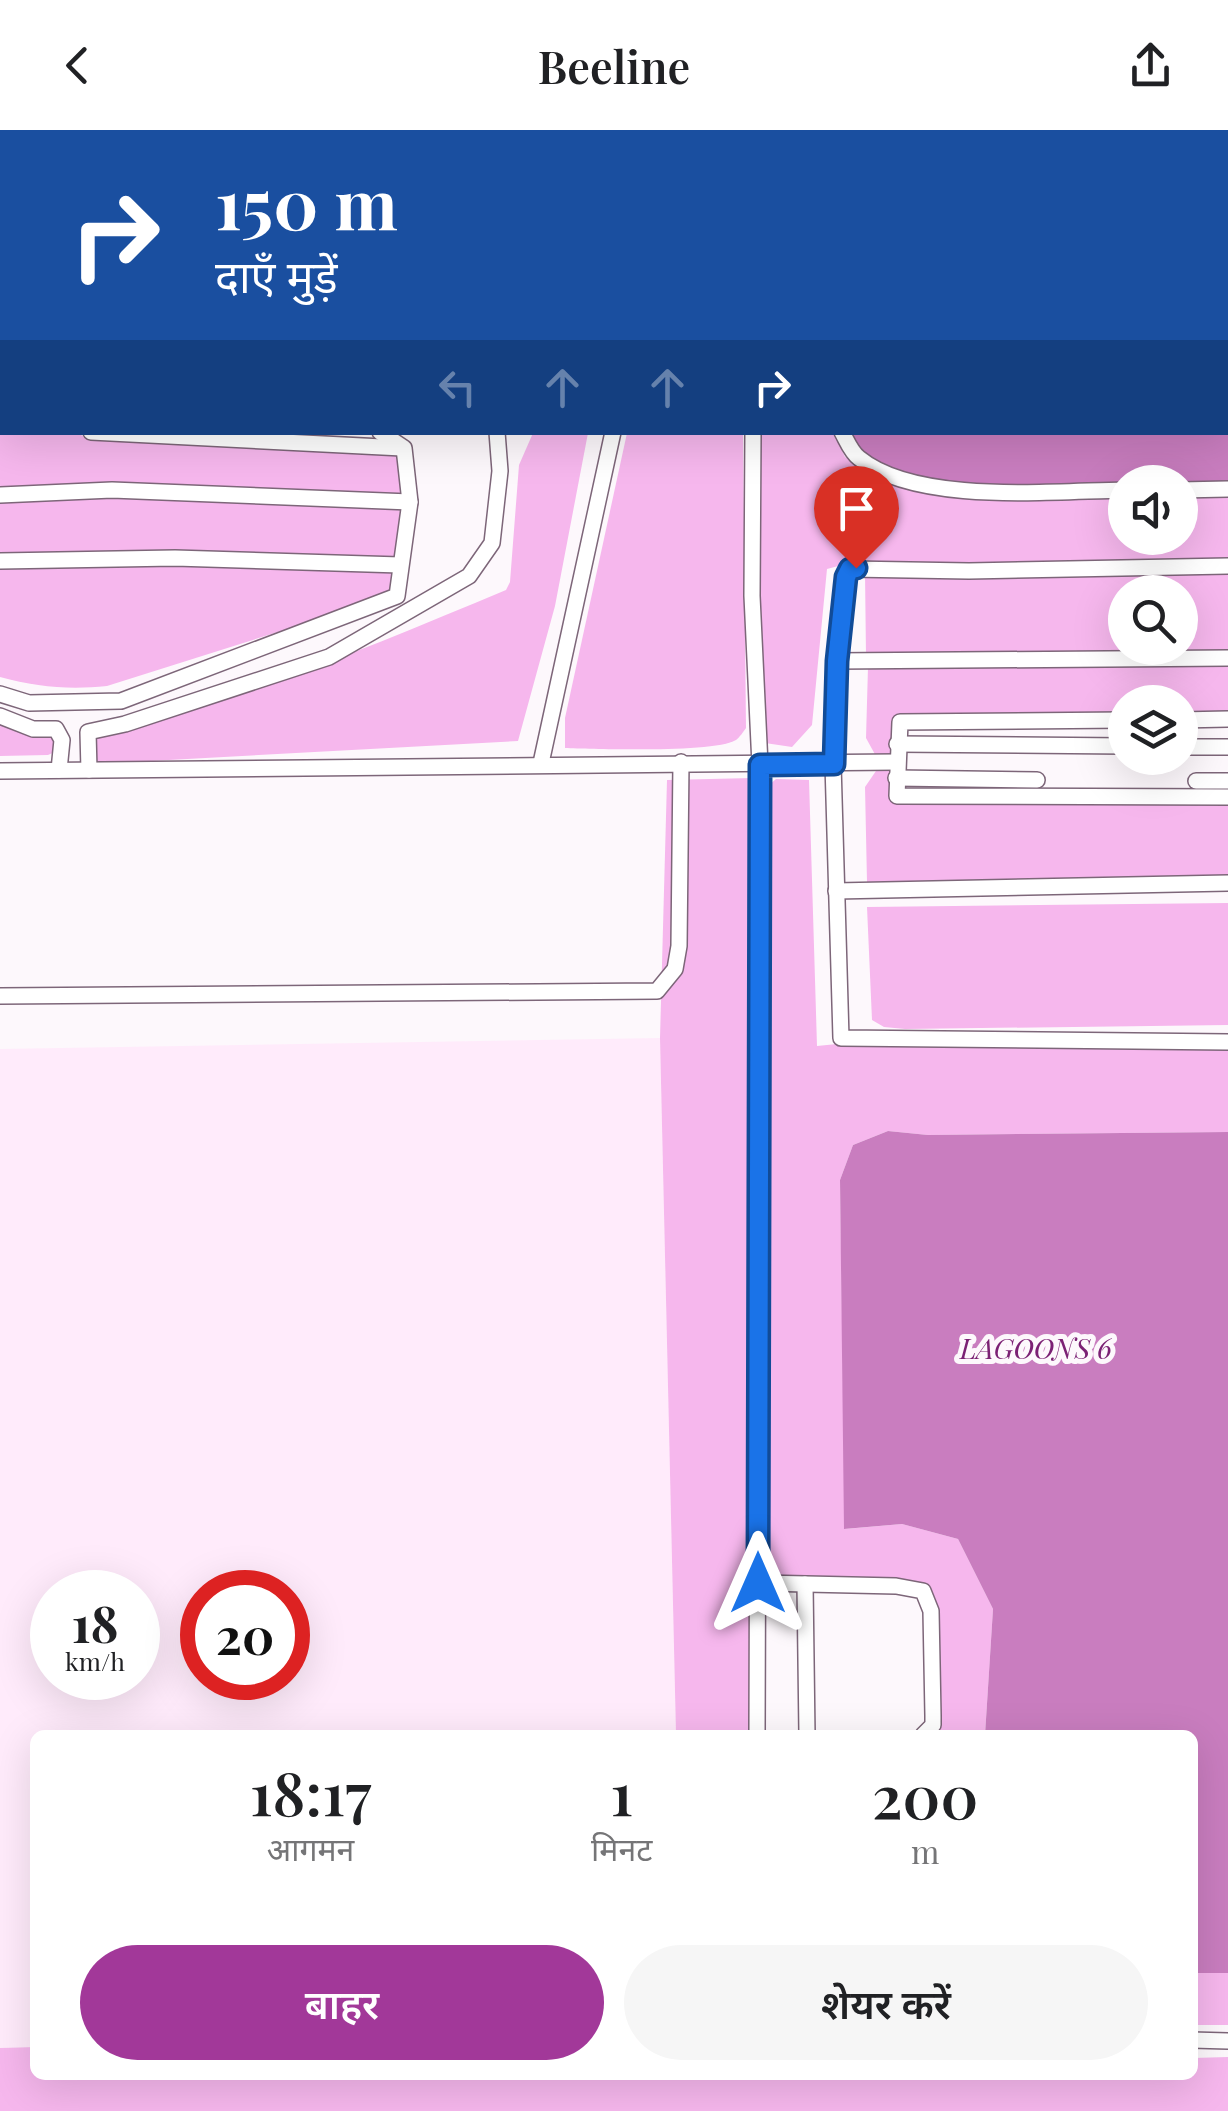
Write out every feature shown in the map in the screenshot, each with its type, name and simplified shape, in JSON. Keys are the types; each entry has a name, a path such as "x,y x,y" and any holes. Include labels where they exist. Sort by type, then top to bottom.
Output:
{"lane":[{"path":"150,435 404,448"},
{"path":"0,694 29,704 121,701 397,596 410,502 404,448 384,435"},
{"path":"89,770 88,732 124,724 330,657 469,576 492,543 500,471 496,435"},
{"path":"541,763 612,435"},
{"path":"753,435 752,596 760,765 757,1730"},
{"path":"844,435 856,457 885,474 933,486 980,492 1108,490"},
{"path":"1198,490 1228,489"},
{"path":"0,495 112,490 410,502"},
{"path":"0,561 176,558 400,565"},
{"path":"1228,566 850,569 837,661 834,764 841,1038 1228,1042"},
{"path":"837,661 1228,658"},
{"path":"0,716 34,729 56,729 62,740 59,770"},
{"path":"1108,720 902,721 897,744 900,798 1228,797"},
{"path":"1198,720 1228,720"},
{"path":"897,744 1108,746"},
{"path":"1198,747 1228,747"},
{"path":"0,996 658,990 675,970 678,946 681,762"},
{"path":"0,771 681,762 834,764 1037,780"},
{"path":"1196,781 1228,781"},
{"path":"836,891 1228,883"},
{"path":"758,1583 924,1590 931,1610 933,1716 927,1730"},
{"path":"805,1584 807,1730"},
{"path":"1198,2040 1228,2041"}],"shaded area":[{"path":"0,435 82,435 100,441 401,450 408,500 0,488"},
{"path":"532,435 588,435 555,606 518,741 95,764 91,736 250,691 506,590 510,582 519,465"},
{"path":"627,435 743,435 746,728 736,740 705,747 565,748 565,718"},
{"path":"756,435 835,435 845,457 887,480 1108,496 1108,555 1198,555 1198,496 1228,495 1228,560 1003,564 857,561 827,569 812,725 792,747 765,743"},
{"path":"117,497 408,504 398,563 0,555 0,502"},
{"path":"210,562 399,567 395,595 107,686 53,687 0,677 0,568"},
{"path":"1228,570 1228,652 1198,652 1198,575 1108,575 1108,653 866,656 865,573"},
{"path":"1228,663 1228,716 1198,715 1198,685 1108,685 1108,716 1055,712 1051,718 897,714 892,757 877,758 866,738 868,667"},
{"path":"0,721 55,733 57,751 48,755 0,756"},
{"path":"891,767 892,803 1228,805 1228,875 867,882 865,787 878,768"},
{"path":"752,778 751,1730 676,1730 660,1038 667,780"},
{"path":"776,779 809,780 817,1046 1228,1046 1228,1132 928,1135 888,1131 853,1145 840,1180 845,1529 902,1524 958,1539 993,1609 985,1730 930,1730 930,1594 780,1579 764,1565 762,791"},
{"path":"1228,903 1228,1025 905,1029 884,1027 872,1020 867,907"},
{"path":"660,1038 676,1730 30,1730 30,2047 0,2048 0,1049"},
{"path":"1198,1973 1228,1973 1228,2025 1198,2025"},
{"path":"30,2047 30,2080 1198,2080 1198,2058 1228,2057 1228,2111 0,2111 0,2048"}],"water":[{"path":"848,435 1228,435 1228,486 1198,485 1198,465 1108,465 1108,488 1064,489 946,484 910,478 880,467 859,453"},
{"name":"LAGOONS 6","path":"888,1131 928,1135 1228,1132 1228,1973 1198,1973 1198,1730 985,1730 993,1609 958,1539 902,1524 844,1529 840,1180 853,1145"}],"route":[{"path":"758,1583 760,765 834,764 837,661 846,574 856,568"}]}
